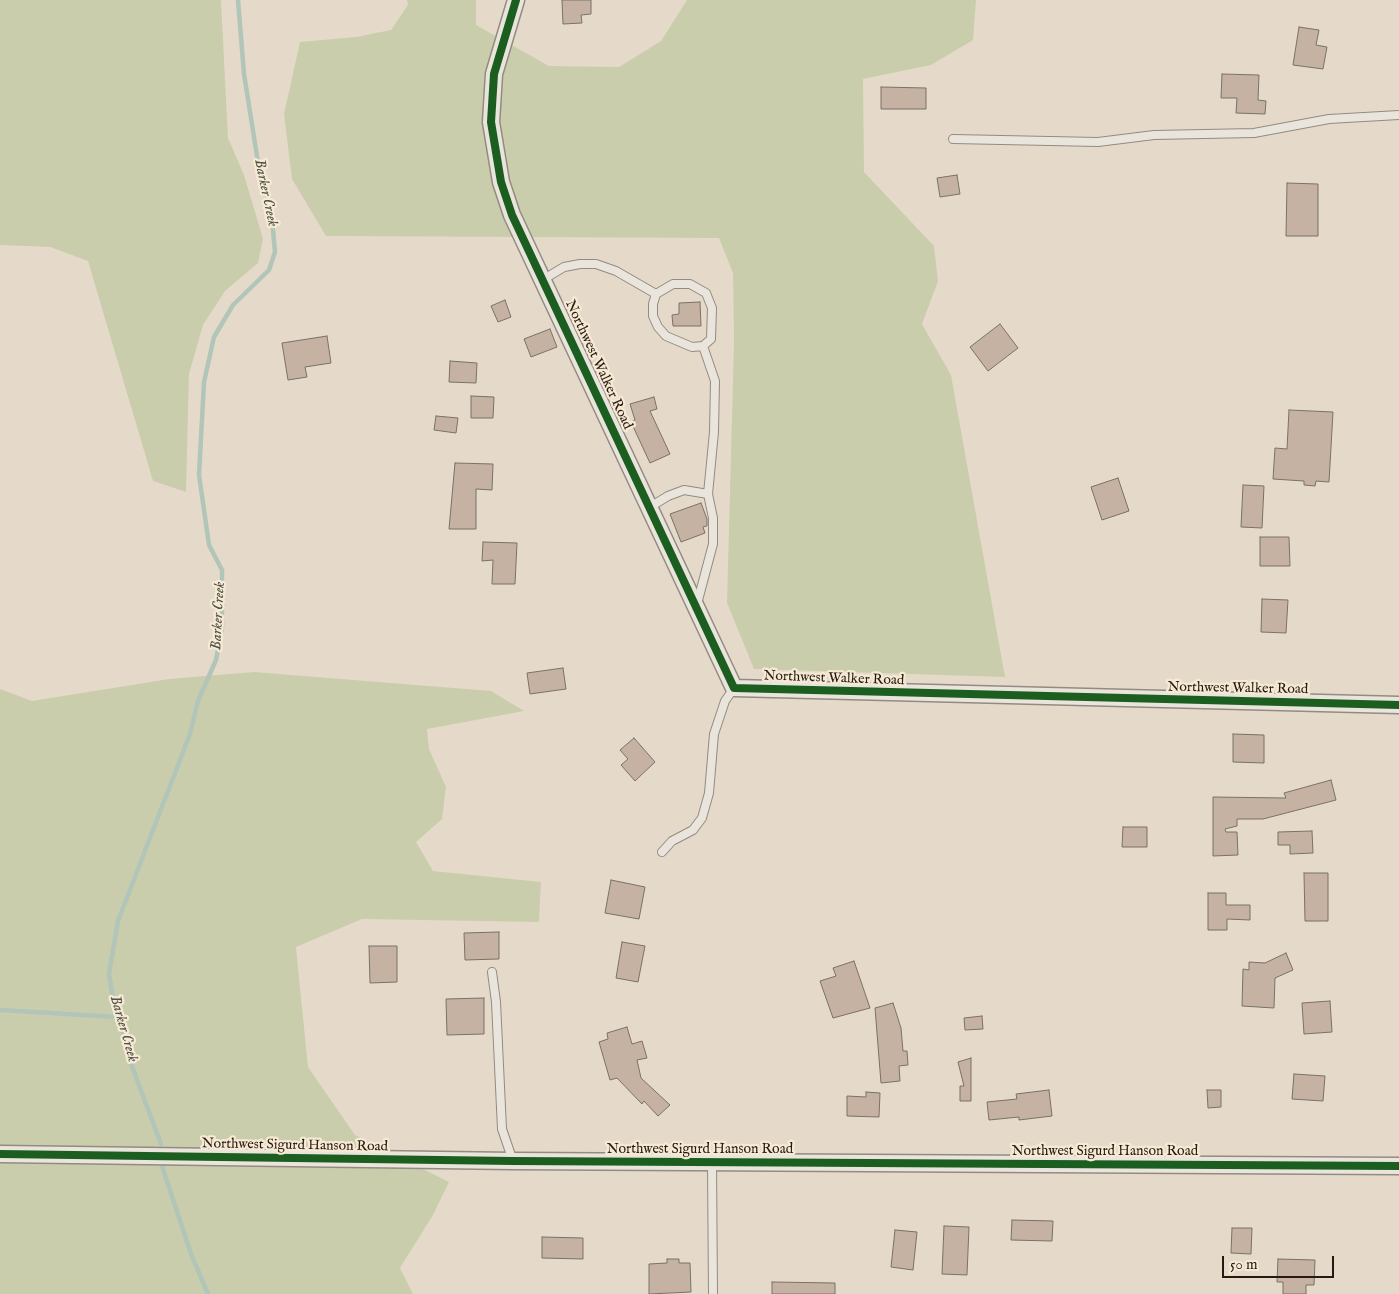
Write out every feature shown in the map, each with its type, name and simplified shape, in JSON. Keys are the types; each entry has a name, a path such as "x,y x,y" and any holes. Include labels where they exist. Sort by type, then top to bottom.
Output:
{"street":[{"name":"Northwest Walker Road","path":"516,0 494,74 492,122 501,182 512,214 734,688 1399,705"},
{"name":"Northwest Sigurd Hanson Road","path":"0,1154 513,1162 1399,1166"}],"lane":[{"path":"953,138 1098,142 1154,135 1254,133 1329,119 1399,115"},
{"path":"540,272 580,264 596,264 616,272 656,294"},
{"path":"673,284 690,284 706,293 712,308 711,339 703,346 692,347 666,336 658,327 653,316 653,304 656,294 673,284"},
{"path":"696,606 713,544 713,518 708,494 714,432 715,381 703,346"},
{"path":"650,507 668,496 684,490 708,494"},
{"path":"662,852 672,841 693,830 702,818 709,793 714,734 725,702 734,688"},
{"path":"492,972 496,1002 502,1129 513,1162"},
{"path":"712,1162 713,1294"}],"green space":[{"path":"0,0 221,0 228,138 244,175 263,239 258,263 225,291 203,325 189,374 186,492 153,481 88,261 50,247 0,245"},
{"path":"407,0 476,0 476,25 549,66 619,67 661,41 687,0 976,0 973,40 931,65 863,79 864,172 934,246 938,281 922,324 951,375 1005,677 754,669 727,603 734,341 733,273 719,238 326,236 292,179 284,114 300,42 356,37 391,30 408,5"},
{"path":"254,672 491,691 524,711 427,729 429,749 446,787 442,819 416,842 433,871 541,882 539,922 362,919 296,947 308,1067 355,1135 449,1182 433,1215 400,1268 413,1294 0,1294 0,689 32,701 169,679"}],"building":[{"path":"562,0 591,0 591,14 581,15 582,23 563,24"},
{"path":"1299,27 1319,30 1316,45 1327,47 1323,69 1293,65"},
{"path":"1222,74 1259,75 1258,100 1266,101 1265,114 1236,113 1237,98 1221,98"},
{"path":"881,87 926,88 926,109 881,109"},
{"path":"957,175 960,194 940,197 937,178"},
{"path":"1287,183 1318,184 1318,236 1286,236"},
{"path":"505,300 511,317 498,322 491,306"},
{"path":"700,302 701,326 673,326 672,315 679,314 679,303"},
{"path":"1000,324 1018,348 988,371 970,347"},
{"path":"550,329 557,347 531,357 524,339"},
{"path":"327,336 331,363 305,367 307,377 288,380 282,343"},
{"path":"450,361 477,363 476,383 449,382"},
{"path":"471,396 494,397 493,418 471,418"},
{"path":"654,397 657,409 650,411 670,454 650,463 631,422 635,420 630,404"},
{"path":"1289,410 1333,412 1329,482 1316,481 1315,486 1304,485 1304,481 1273,479 1275,448 1287,449"},
{"path":"436,416 458,418 456,433 434,430"},
{"path":"455,463 493,464 492,490 476,489 476,529 449,529"},
{"path":"1118,478 1129,511 1102,520 1091,487"},
{"path":"1243,485 1264,486 1262,528 1241,527"},
{"path":"701,503 707,519 707,526 703,527 705,533 681,542 670,514"},
{"path":"1260,537 1289,537 1290,566 1260,566"},
{"path":"483,542 517,543 515,584 492,584 493,560 482,561"},
{"path":"1262,599 1288,600 1286,633 1261,632"},
{"path":"563,668 566,689 530,694 527,673"},
{"path":"1233,734 1264,735 1264,763 1233,762"},
{"path":"634,738 655,762 635,781 621,765 628,759 620,750"},
{"path":"1331,780 1336,800 1263,819 1237,819 1237,826 1225,829 1226,832 1237,832 1238,855 1213,856 1213,797 1286,798 1284,793"},
{"path":"1123,827 1147,827 1147,847 1122,847"},
{"path":"1312,831 1313,853 1290,854 1290,845 1278,845 1278,832"},
{"path":"1304,873 1328,873 1328,921 1305,921"},
{"path":"611,880 645,887 639,919 605,913"},
{"path":"1208,893 1226,893 1226,905 1250,905 1250,920 1227,919 1227,930 1208,930"},
{"path":"499,932 499,959 465,960 464,933"},
{"path":"622,942 645,946 638,982 616,978"},
{"path":"369,946 397,946 397,982 370,983"},
{"path":"1286,953 1293,970 1275,978 1274,1008 1242,1006 1243,969 1249,970 1249,962 1265,963"},
{"path":"854,961 870,1008 833,1018 820,981 836,976 833,968"},
{"path":"484,998 484,1034 447,1035 446,999"},
{"path":"1330,1001 1332,1032 1304,1034 1302,1003"},
{"path":"893,1003 901,1028 903,1051 907,1051 908,1065 899,1066 900,1081 881,1083 875,1008"},
{"path":"982,1016 983,1029 965,1030 964,1018"},
{"path":"627,1027 632,1044 642,1041 647,1058 637,1060 641,1078 670,1105 658,1116 644,1101 642,1104 617,1078 610,1080 599,1042 608,1039 607,1033"},
{"path":"971,1058 971,1101 960,1101 960,1086 964,1086 958,1062"},
{"path":"1294,1074 1325,1076 1323,1101 1292,1099"},
{"path":"1049,1090 1052,1116 1019,1120 1019,1117 989,1120 987,1102 1017,1099 1016,1094"},
{"path":"1207,1090 1221,1090 1221,1107 1208,1108"},
{"path":"866,1092 880,1093 879,1117 847,1116 847,1096 866,1097"},
{"path":"1012,1220 1053,1221 1052,1241 1011,1240"},
{"path":"944,1226 969,1227 967,1275 942,1274"},
{"path":"1232,1228 1252,1228 1251,1254 1231,1253"},
{"path":"895,1230 917,1232 913,1270 891,1267"},
{"path":"542,1237 583,1238 583,1259 542,1258"},
{"path":"667,1259 679,1259 679,1263 690,1263 691,1292 649,1294 649,1264 667,1263"},
{"path":"1278,1259 1315,1260 1314,1285 1306,1285 1306,1294 1283,1294 1283,1282 1277,1282"},
{"path":"772,1282 835,1283 835,1294 772,1294"}],"waterway":[{"name":"Barker Creek","path":"161,1144 130,1061 123,1030 116,1017 109,974 118,921 190,734 198,701 216,660 222,629 222,570 209,545 199,475 204,382 214,337 233,305 269,270 275,252 271,208 260,175 244,74 238,0"},
{"path":"0,1010 116,1017"},
{"name":"Barker Creek","path":"161,1163 191,1254 208,1294"}],"cycle path":[{"path":"516,0 494,74 491,122 501,182 512,215 734,688 1399,705"},
{"path":"0,1154 513,1161 1399,1166"}]}
